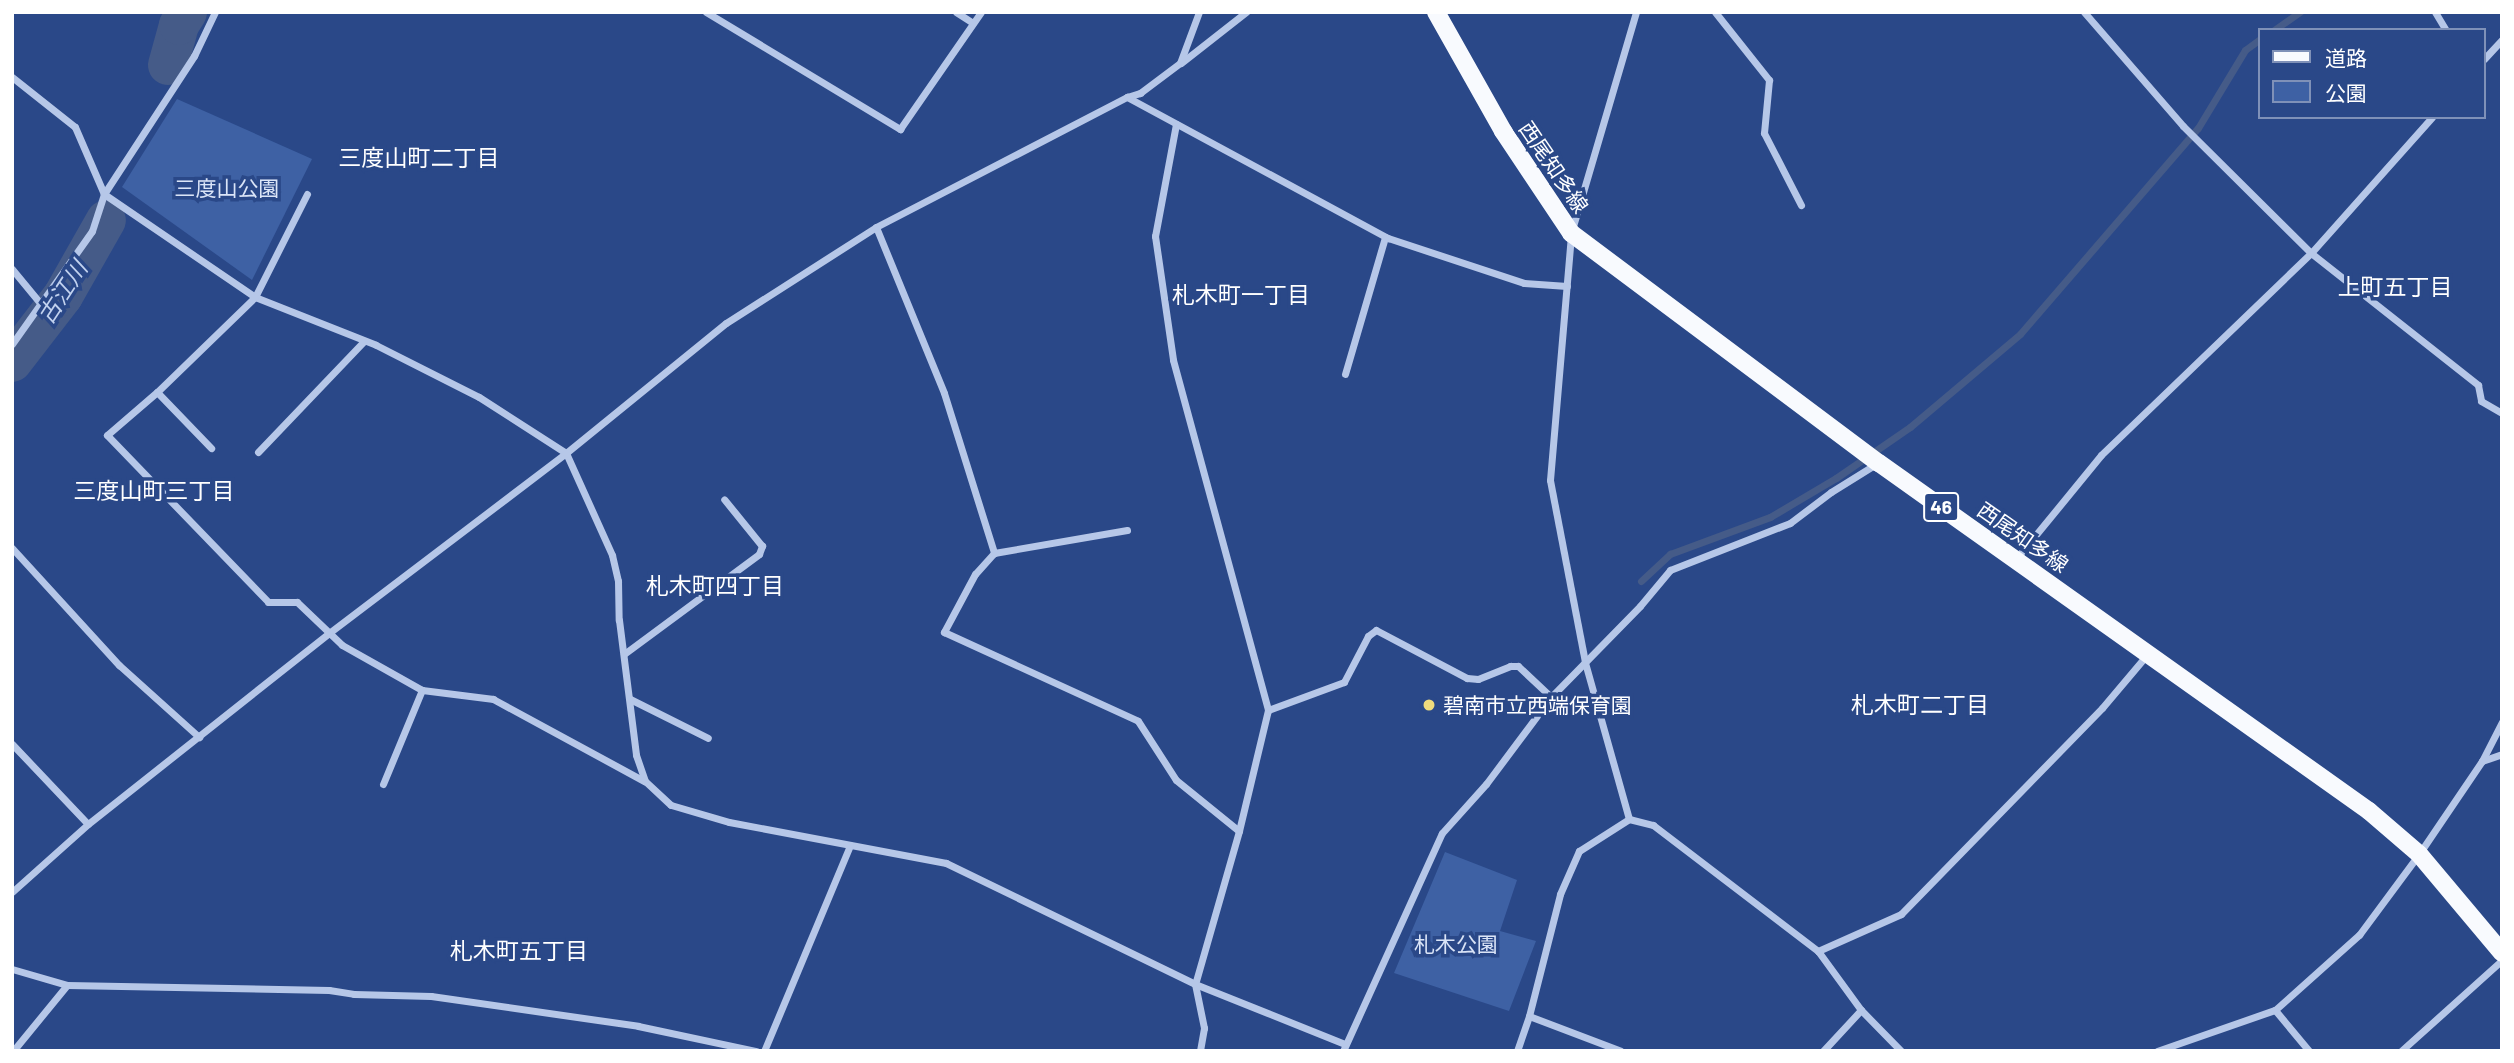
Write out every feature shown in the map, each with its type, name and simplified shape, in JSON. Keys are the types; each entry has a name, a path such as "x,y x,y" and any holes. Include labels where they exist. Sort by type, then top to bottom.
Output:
{"main road":[{"name":"西尾知多線","path":"1436,12 1503,131 1571,233 1879,463 2369,811 2420,854 2502,953"}],"street":[{"path":"12,344 92,231 104,194 194,56 215,12"},
{"path":"706,12 900,129 981,12"},
{"path":"956,12 973,23"},
{"path":"1180,63 1199,12"},
{"path":"12,892 88,824 329,633 566,453 726,323 876,227 1126,97 1140,93 1246,12"},
{"path":"1629,819 1585,662 1550,480 1571,233 1636,12"},
{"path":"1715,12 1769,80 1763,133 1801,205"},
{"path":"2084,12 2183,126 2311,253 2478,385 2481,401 2502,413"},
{"path":"2435,12 2445,28"},
{"path":"2486,57 2502,40"},
{"path":"12,77 75,127 104,194 255,297 364,341 479,397 566,453 612,555 618,581 636,755 645,781"},
{"path":"1126,97 1385,237 1524,283 1567,286"},
{"path":"2016,560 2101,455 2311,253 2430,119"},
{"path":"1176,124 1155,236 1173,360 1268,710 1239,831 1195,984 1204,1028 1200,1051"},
{"path":"307,194 255,297 157,393 107,435 268,602 297,602 342,645 422,690 493,699 645,781 671,805 729,822 946,863 1195,984 1344,1047 1442,833 1486,784 1551,697 1640,606 1670,570 1790,523 1831,492 1879,463"},
{"path":"876,227 944,393 994,553"},
{"path":"1345,374 1385,237"},
{"path":"12,269 41,304"},
{"path":"258,452 364,341"},
{"path":"157,393 211,448"},
{"path":"624,654 759,554 762,547 724,499"},
{"path":"1128,530 994,553 975,574 944,632 1138,721 1175,779 1239,831"},
{"path":"12,548 119,665 199,737"},
{"path":"1268,710 1344,682 1368,636 1376,630 1467,678 1478,679 1510,666 1518,666 1551,697"},
{"path":"1818,951 1901,914 2102,708 2148,653"},
{"path":"383,784 422,690"},
{"path":"630,699 708,738"},
{"path":"2157,1051 2275,1010 2359,935 2420,854 2482,761 2502,722"},
{"path":"12,744 88,824"},
{"path":"2482,761 2502,754"},
{"path":"1517,1051 1529,1016 1560,894 1579,851 1629,819 1653,825 1818,951 1861,1010 1901,1051"},
{"path":"764,1051 850,845"},
{"path":"2400,1051 2502,960"},
{"path":"12,969 67,985 329,990 354,995 431,996 638,1026 756,1051"},
{"path":"13,1051 67,985"},
{"path":"1823,1051 1861,1010"},
{"path":"2275,1010 2309,1051"},
{"path":"1529,1016 1621,1051"}],"green space":[{"name":"三度山公園","path":"177,99 312,159 252,280 122,187"},
{"name":"札木公園","path":"1445,852 1517,880 1500,931 1536,941 1509,1011 1394,973"}],"waterway":[{"name":"古江川","path":"168,65 179,25 187,12"},
{"path":"2277,28 2300,12"},
{"path":"1641,581 1670,554 1770,517 1836,478 1910,427 2020,334 2198,128 2245,50 2258,40"},
{"name":"古江川","path":"12,362 63,296 106,220"}],"place":[{"name":"碧南市立西端保育園","path":"1429,705"}],"district":[{"name":"三度山町二丁目","path":"419,157"},
{"name":"上町五丁目","path":"2395,286"},
{"name":"札木町一丁目","path":"1241,294"},
{"name":"三度山町三丁目","path":"154,490"},
{"name":"札木町四丁目","path":"715,585"},
{"name":"札木町二丁目","path":"1920,704"},
{"name":"札木町五丁目","path":"519,950"}]}
